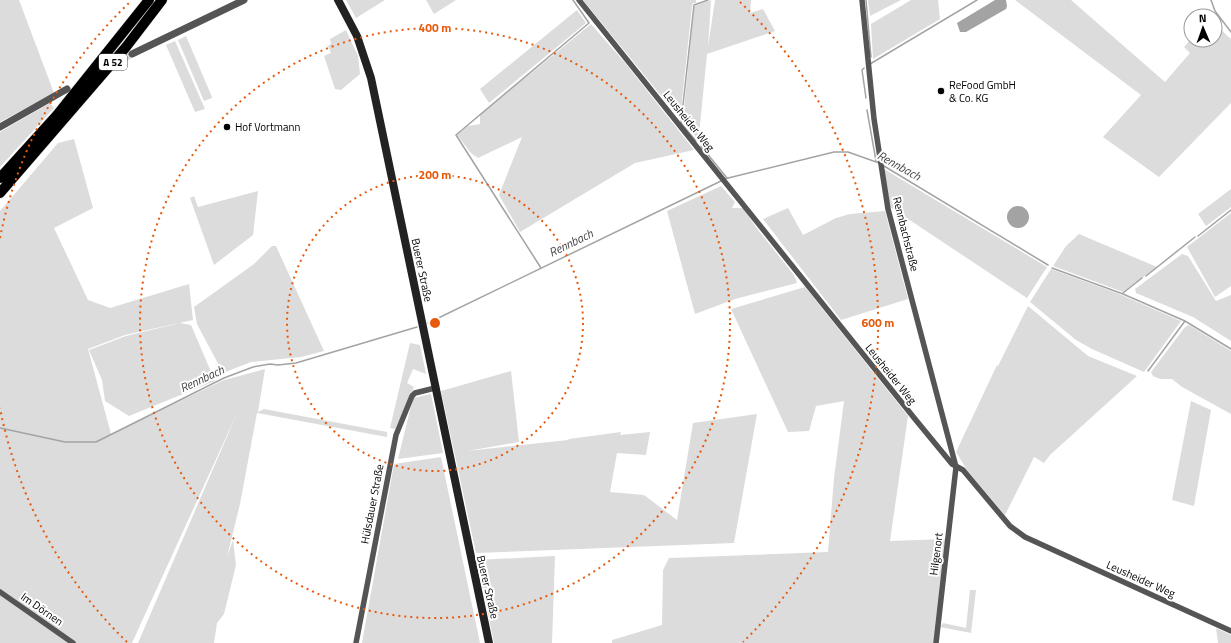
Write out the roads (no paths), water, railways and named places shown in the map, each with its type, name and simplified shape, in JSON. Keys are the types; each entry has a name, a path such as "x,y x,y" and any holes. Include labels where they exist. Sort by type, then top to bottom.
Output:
{"highway":[{"name":"A 52","path":"0,178 57,115 150,0"},
{"name":"A 52","path":"0,193 126,48 162,0"}],"main road":[{"name":"Buerer Straße","path":"338,0 357,36 371,78 489,643"}],"street":[{"path":"132,54 244,0"},
{"name":"Leusheider Weg","path":"580,0 915,419 956,467 963,470 1018,533 1231,631"},
{"name":"Rennbachstraße","path":"862,0 874,119 888,208 956,467"},
{"path":"0,127 67,89"},
{"name":"Hülsdauer Straße","path":"356,643 396,435 412,396 415,393 435,388"},
{"name":"Hilgenort","path":"936,643 956,467"},
{"name":"Im Dörnen","path":"0,592 73,643"}],"waterway":[{"path":"541,268 456,135 589,23 573,0"},
{"path":"696,141 681,123 694,5 708,0"},
{"path":"866,0 871,57"},
{"path":"870,64 977,0"},
{"path":"1211,0 1215,11 1231,32"},
{"path":"864,68 862,70 866,98"},
{"path":"867,110 876,161"},
{"path":"701,146 727,178"},
{"name":"Rennbach","path":"724,179 834,152 848,152 879,163"},
{"name":"Rennbach","path":"884,166 1048,265"},
{"name":"Rennbach","path":"428,323 721,181"},
{"path":"1198,236 1231,210"},
{"path":"1146,276 1195,237"},
{"path":"1052,268 1123,294 1185,321 1231,349"},
{"path":"1123,293 1142,278"},
{"path":"1148,371 1185,321"},
{"name":"Rennbach","path":"0,428 65,442 96,442 224,378 253,367 270,364 278,365 296,363 417,327"}],"tunnel":[{"path":"114,64 132,54"}],"place":[{"name":"ReFood GmbH & Co. KG","path":"941,91"},
{"name":"Hof Vortmann","path":"227,127"}]}
